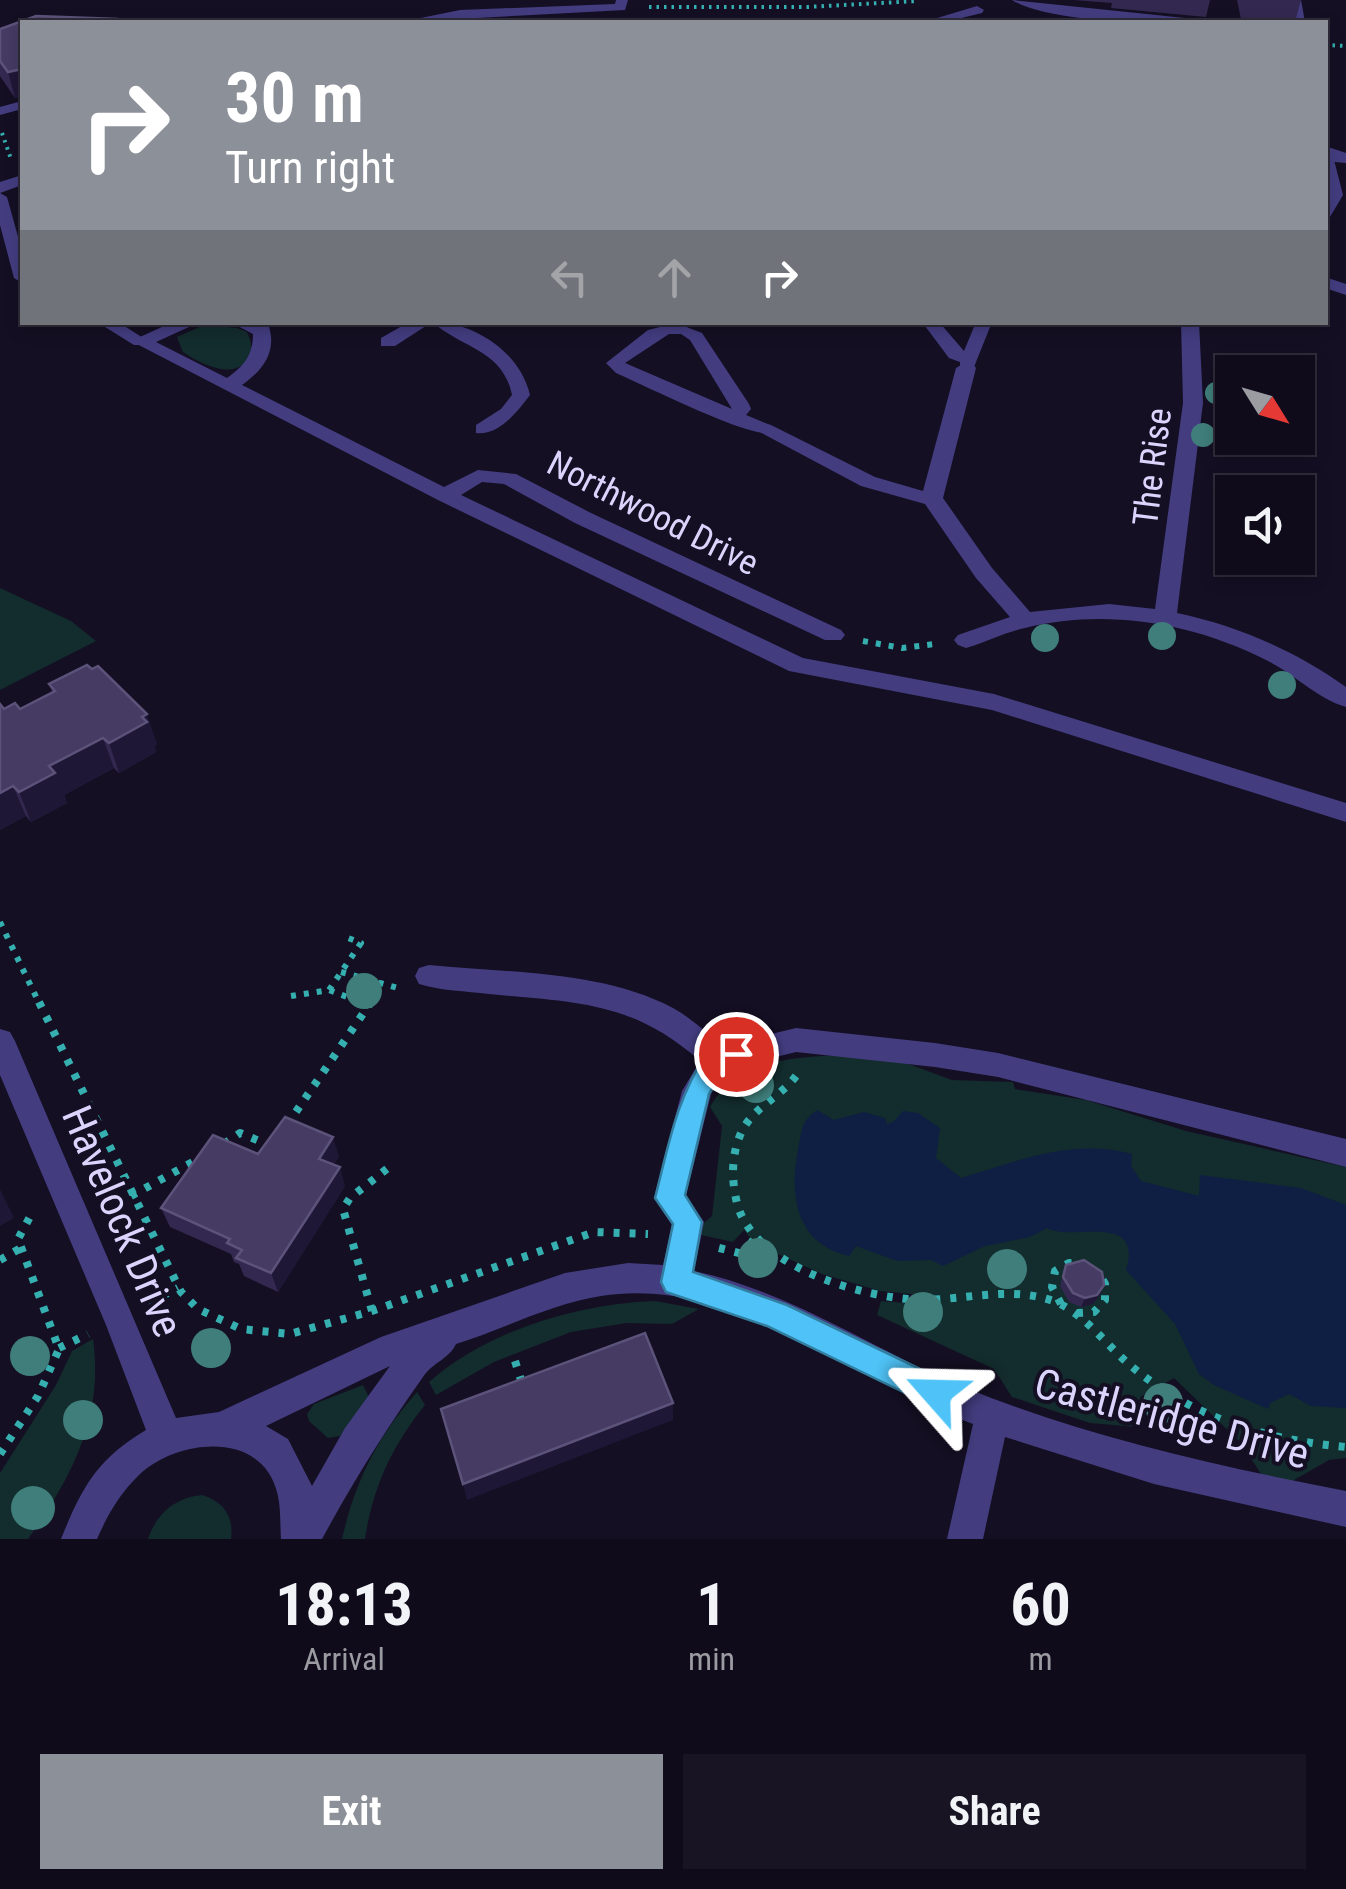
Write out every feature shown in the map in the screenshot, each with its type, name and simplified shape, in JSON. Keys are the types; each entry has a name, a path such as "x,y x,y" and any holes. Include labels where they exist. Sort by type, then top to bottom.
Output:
{"street":[{"path":"1019,0 1052,9 1165,20"},
{"path":"938,20 976,10"},
{"path":"140,341 184,325"},
{"path":"227,386 249,372 260,358 262,331 247,325"},
{"path":"388,342 418,325"},
{"name":"The Rise","path":"1165,618 1194,403 1190,325"},
{"path":"140,341 445,496 798,665 994,702 1346,812"},
{"path":"967,363 932,498 973,558 1025,620"},
{"path":"764,430 853,474 909,496 932,498"},
{"name":"Northwood Drive","path":"445,496 481,475 509,478 644,548 833,635"},
{"path":"966,640 1025,620 1094,613 1165,618 1257,646 1310,674 1346,699"},
{"path":"429,976 594,997 644,1008 674,1024 717,1059"},
{"path":"676,1282 688,1222 670,1198 696,1091 717,1059 773,1043 802,1040 998,1065 1346,1153"},
{"name":"Havelock Drive","path":"0,1042 123,1325 166,1436"},
{"name":"Castleridge Drive","path":"75,1533 97,1493 116,1469 166,1436 225,1427 403,1344 470,1324 579,1283 640,1278 676,1282 766,1311 936,1393 1120,1458 1236,1489 1346,1509"},
{"name":"Castleridge Drive","path":"300,1539 350,1451 418,1355 470,1324"},
{"path":"965,1539 992,1415"},
{"name":"Castleridge Drive","path":"225,1427 254,1437 277,1454 294,1480 301,1512 300,1539"}],"lane":[{"path":"420,20 621,3"},
{"path":"1328,162 1336,195 1328,209"},
{"path":"0,197 16,224 20,260"},
{"path":"111,325 140,341"},
{"path":"446,325 509,362 520,379 521,396 506,413 482,429"},
{"path":"932,325 967,363 983,325"},
{"path":"734,417 742,410 740,404 686,328 660,331 615,362 622,369 764,430"}],"path":[{"path":"621,3 807,7 920,1"},
{"path":"833,635 902,648 966,640"},
{"path":"0,922 131,1196 186,1300 214,1317 242,1329 277,1335 308,1330 594,1232 684,1240 742,1254"},
{"path":"330,990 361,943 343,936"},
{"path":"342,972 376,984 404,988 418,988 429,976"},
{"path":"284,1129 368,1007 330,990 292,996"},
{"path":"802,1040 793,1081 750,1118 734,1154 734,1198 754,1239 816,1276 875,1295 940,1300 1016,1294 1062,1304 1140,1374 1197,1409 1255,1434 1309,1446 1346,1447"},
{"path":"222,1146 238,1133 267,1145 274,1143"},
{"path":"131,1196 206,1154"},
{"path":"372,1311 343,1209 350,1198 388,1168"},
{"path":"0,1454 38,1396 58,1349 18,1236 32,1206"},
{"path":"0,1260 21,1248"},
{"path":"1062,1304 1052,1287 1056,1271 1069,1263 1095,1269 1105,1284 1106,1300 1094,1312 1072,1310"},
{"path":"515,1361 521,1380"}],"green space":[{"path":"204,325 247,332 251,349 243,364 227,370 183,352 177,337"},
{"path":"0,588 71,621 96,641 0,690"},
{"path":"876,1052 952,1080 1013,1082 1015,1089 1086,1100 1186,1131 1346,1167 1346,1458 1329,1460 1273,1492 1240,1442 1174,1378 1140,1397 1151,1410 1136,1427 1090,1423 1012,1397 994,1369 877,1315 881,1301 934,1305 911,1294 880,1291 822,1274 754,1243 744,1230 733,1242 692,1233 712,1216 722,1126 710,1107 724,1088 742,1075 784,1060"},
{"path":"655,1301 699,1309 672,1324 627,1323 571,1332 494,1362 436,1395 429,1382 479,1348 535,1323 595,1308"},
{"path":"93,1339 94,1394 71,1469 28,1539 0,1539 0,1473 56,1385 72,1351"},
{"path":"363,1385 369,1397 340,1436 328,1438 309,1421 307,1414 314,1404"},
{"path":"417,1392 425,1405 386,1468 365,1539 342,1539 370,1460"},
{"path":"202,1495 226,1511 231,1539 148,1539 168,1508 183,1499"}],"water":[{"path":"817,1110 834,1120 864,1112 885,1118 887,1124 903,1111 918,1113 940,1128 936,1158 961,1178 1045,1154 1110,1150 1132,1154 1131,1166 1141,1181 1199,1196 1200,1175 1301,1188 1346,1205 1346,1408 1311,1406 1289,1394 1270,1403 1268,1409 1214,1385 1199,1374 1175,1324 1126,1270 1129,1252 1115,1234 1047,1228 1030,1237 985,1246 943,1266 931,1260 897,1261 856,1246 849,1256 831,1250 807,1229 796,1201 795,1167 801,1133 807,1119"}],"building":[{"path":"36,16 116,19 115,20 25,20"},
{"path":"20,22 20,69 8,72 0,61 0,29"},
{"path":"87,665 92,669 98,666 147,714 142,717 147,722 109,743 103,738 49,766 55,773 19,792 13,786 0,793 0,704 4,709 15,703 20,709 55,691 49,684"},
{"path":"285,1117 333,1137 319,1159 340,1167 271,1273 236,1258 242,1250 227,1243 230,1239 161,1208 213,1135 258,1154"},
{"path":"1084,1260 1102,1272 1104,1285 1097,1295 1085,1298 1073,1293 1063,1277 1066,1265"},
{"path":"645,1333 673,1403 463,1484 441,1409"}],"route":[{"path":"736,1054 717,1059 696,1091 688,1120 670,1198 688,1222 676,1282 776,1315 936,1393"}]}
